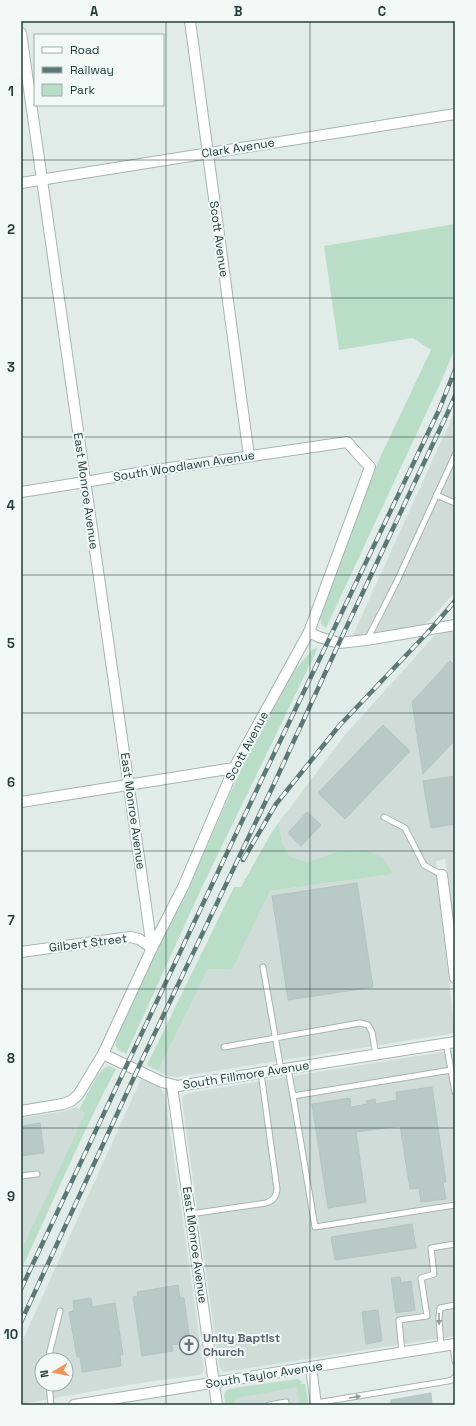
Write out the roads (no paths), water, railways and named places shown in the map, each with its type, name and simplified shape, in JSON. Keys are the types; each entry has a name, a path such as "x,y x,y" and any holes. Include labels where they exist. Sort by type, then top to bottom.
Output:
{"street":[{"name":"Scott Avenue","path":"190,21 249,456"},
{"name":"East Monroe Avenue","path":"21,33 84,482 130,784 152,948"},
{"name":"Clark Avenue","path":"21,183 455,114"},
{"name":"Scott Avenue","path":"103,1054 152,948 183,887 234,768 309,632 370,468 347,442"},
{"name":"South Woodlawn Avenue","path":"21,492 148,471 347,442"},
{"path":"309,632 319,637 339,643 455,625"},
{"path":"21,802 234,768"},
{"path":"442,875 455,978"},
{"name":"Gilbert Street","path":"21,952 130,937 140,939 152,948"},
{"name":"South Fillmore Avenue","path":"103,1054 172,1086 184,1086 450,1043"},
{"path":"21,1111 71,1101 78,1095 103,1054"},
{"name":"East Monroe Avenue","path":"172,1086 217,1405"},
{"name":"South Taylor Avenue","path":"74,1405 454,1345"},
{"path":"311,1367 316,1404"}],"lane":[{"path":"366,640 397,582 455,455"},
{"path":"436,495 455,503"},
{"path":"384,816 405,828 424,865 442,875"},
{"path":"263,967 276,1037 293,1096 315,1227 455,1205"},
{"path":"224,1048 276,1037 360,1023 368,1025 372,1032 376,1055"},
{"path":"450,1043 451,1070 455,1092"},
{"path":"293,1096 451,1070"},
{"path":"190,1214 266,1203 272,1201 276,1197 277,1189 261,1073"},
{"path":"21,1176 37,1174"},
{"path":"402,1353 399,1320 427,1316 421,1278 434,1274 431,1248 455,1244"},
{"path":"441,1347 439,1318 440,1308 455,1305"},
{"path":"50,1352 60,1311"},
{"path":"454,1345 455,1361"},
{"path":"316,1404 448,1381 452,1380 455,1376"},
{"path":"50,1392 51,1405"},
{"path":"269,1405 286,1402 286,1405"}],"railway":[{"path":"21,1289 260,783 439,410 455,370"},
{"path":"21,1322 142,1060 274,784 455,396"},
{"path":"243,860 276,804 339,726 431,629 455,601"}],"place":[{"name":"Unity Baptist Church","path":"189,1345"}]}
